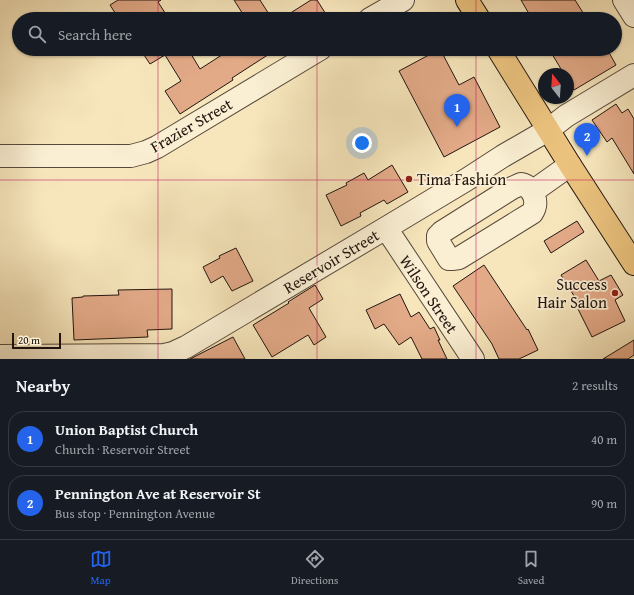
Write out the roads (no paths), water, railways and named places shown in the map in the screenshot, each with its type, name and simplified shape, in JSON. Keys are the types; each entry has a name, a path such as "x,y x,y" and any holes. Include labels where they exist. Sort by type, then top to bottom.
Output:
{"main road":[{"path":"467,0 475,12"},
{"path":"502,56 634,264"}],"street":[{"path":"382,12 403,0"},
{"path":"624,0 634,16"},
{"name":"Frazier Street","path":"0,156 131,156 146,152 157,147 308,56"},
{"name":"Reservoir Street","path":"0,356 102,357 164,355 173,353 186,347 386,228 548,130 566,116 634,75"},
{"path":"532,192 570,165"},
{"path":"482,169 499,196"},
{"path":"522,184 526,185 535,198 535,209 532,213 459,258 452,260 449,258 438,241 438,236 499,196 512,188 522,184"},
{"name":"Wilson Street","path":"386,228 473,359"}],"place":[{"name":"Union Baptist Church","path":"457,127"},
{"name":"Pennington Ave at Reservoir St","path":"587,156"},
{"name":"Tima Fashion","path":"409,179"},
{"name":"Success Hair Salon","path":"615,293"}]}
